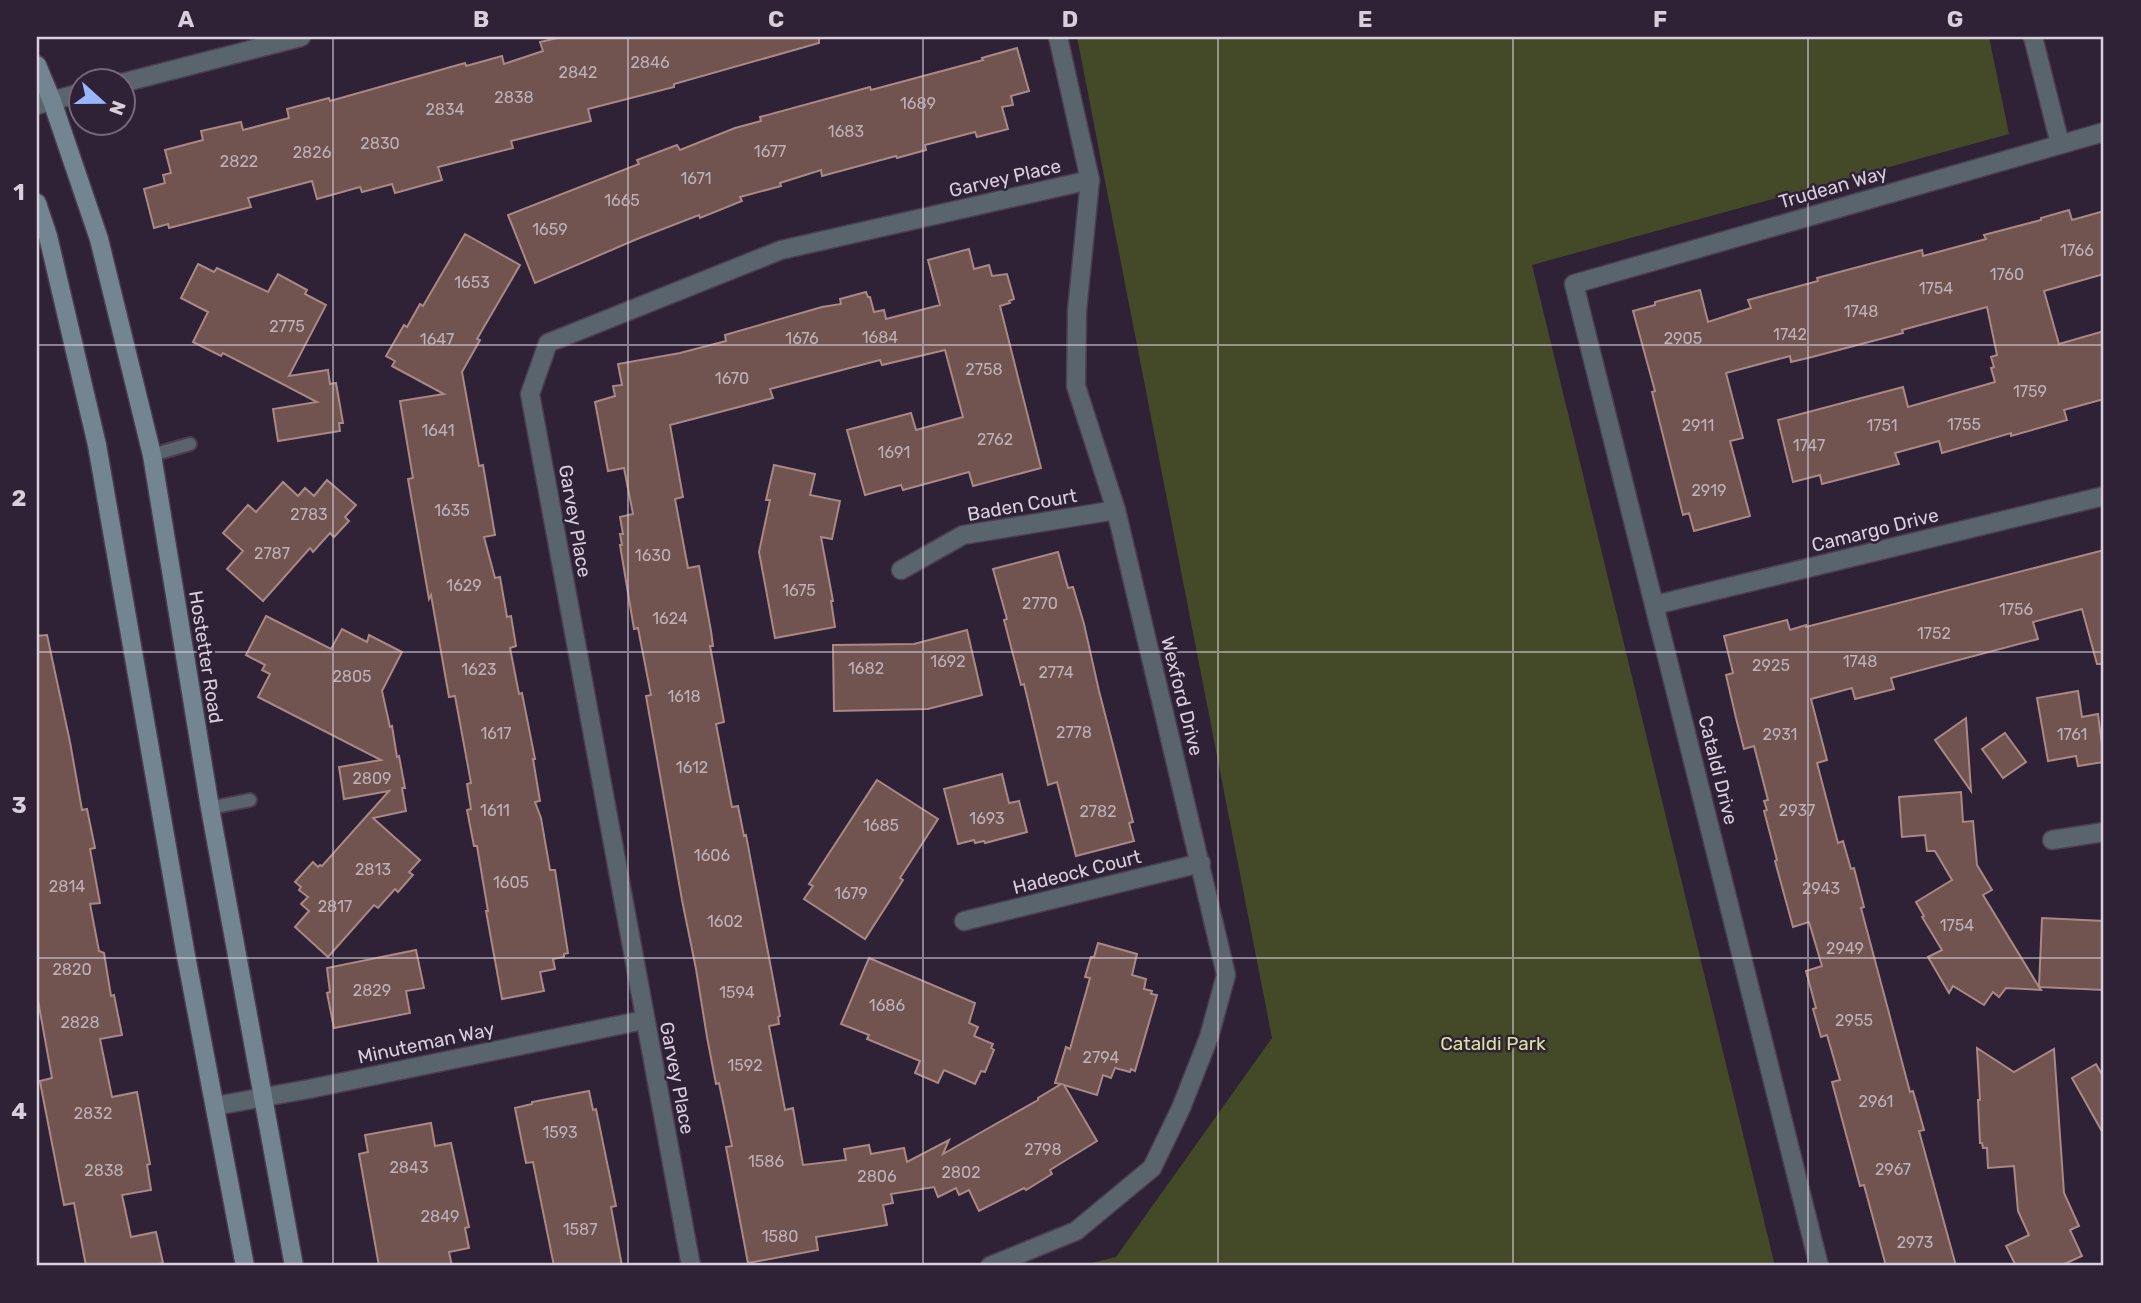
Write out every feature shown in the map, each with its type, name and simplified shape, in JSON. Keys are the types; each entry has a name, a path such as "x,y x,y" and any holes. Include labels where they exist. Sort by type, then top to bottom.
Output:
{"main road":[{"name":"Hostetter Road","path":"37,65 44,103 99,239 152,455 210,808 294,1266"},
{"path":"37,203 48,236 97,445 186,956 245,1266"}],"street":[{"path":"136,79 301,37"},
{"name":"Wexford Drive","path":"990,1266 1076,1231 1152,1168 1181,1108 1209,1037 1226,975 1116,510 1076,386 1077,311 1090,180 1058,37"},
{"path":"2033,37 2060,144"},
{"path":"44,103 66,97"},
{"name":"Trudean Way","path":"1574,284 2104,132"},
{"name":"Garvey Place","path":"691,1266 530,394 548,343 781,250 1090,180"},
{"name":"Cataldi Drive","path":"1574,284 1819,1266"},
{"name":"Camargo Drive","path":"1655,605 2104,496"},
{"name":"Baden Court","path":"901,570 963,535 1116,510"},
{"path":"2052,840 2104,832"},
{"name":"Hadeock Court","path":"964,921 1201,863"},
{"name":"Minuteman Way","path":"215,1106 644,1020"}],"lane":[{"path":"152,455 190,444"},
{"path":"210,808 250,800"}],"green space":[{"name":"Cataldi Park","path":"1077,37 1989,37 2009,134 1532,265 1775,1266 1079,1266 1116,1257 1272,1038"}],"building":[{"path":"562,37 819,37 819,43 674,84 674,87 588,109 591,121 511,141 513,148 438,167 442,180 395,193 392,184 362,192 360,187 317,199 312,181 248,198 251,207 169,228 168,224 154,228 144,189 165,183 163,175 171,173 165,150 203,140 201,131 241,122 243,130 289,118 287,109 329,98 330,101 465,63 466,66 502,56 504,64 543,51 540,42"},
{"path":"1017,48 1029,91 1011,96 1013,105 1002,107 1008,129 977,137 975,132 925,145 926,150 897,158 896,156 822,176 821,170 780,183 781,186 740,197 742,201 637,239 535,283 508,215 639,164 637,160 677,145 680,150 735,128 761,121 760,117 983,60 982,58"},
{"path":"2069,210 2072,220 2104,211 2104,274 2044,291 2059,344 2104,331 2104,399 2064,410 2067,420 1942,453 1939,441 1895,453 1899,464 1822,484 1820,475 1793,482 1778,420 1903,387 1908,407 1995,382 1991,357 1997,355 1987,307 1812,357 1791,362 1790,356 1726,373 1743,438 1730,441 1750,516 1694,531 1689,513 1683,515 1652,392 1655,391 1633,311 1700,290 1708,322 1751,308 1748,300 1818,281 1817,278 1922,250 1923,256 1986,239 1984,235"},
{"path":"465,234 520,265 477,339 480,340 462,372 479,466 483,465 495,535 484,537 495,578 500,577 507,617 511,616 516,646 510,648 535,759 540,801 535,802 541,818 550,870 555,870 568,953 564,954 564,957 553,959 555,969 540,972 544,991 502,999 477,846 474,846 467,810 471,809 467,784 471,783 455,696 449,697 431,595 429,599 408,479 413,478 400,401 444,394 392,366 395,361 386,356 404,325 407,327 420,304 423,306"},
{"path":"969,249 974,269 989,265 992,276 1007,274 1014,299 1000,306 1041,468 973,486 969,472 903,490 901,485 865,495 847,430 911,413 916,430 963,417 945,350 882,365 880,360 770,389 773,398 670,425 683,497 675,499 688,568 699,566 711,631 713,646 710,646 724,722 716,724 732,807 738,806 744,836 746,835 780,1016 779,1024 769,1026 785,1110 793,1108 803,1165 846,1160 844,1149 869,1145 871,1154 904,1148 907,1162 949,1140 943,1154 1061,1084 1055,1083 1066,1047 1070,1049 1090,978 1085,977 1098,943 1137,954 1132,975 1146,979 1144,989 1157,995 1135,1071 1115,1068 1111,1078 1103,1075 1097,1095 1064,1085 1097,1141 1050,1170 1052,1174 1026,1190 1024,1188 979,1211 969,1190 959,1195 956,1188 938,1197 934,1187 891,1194 893,1203 883,1205 887,1225 816,1237 818,1250 748,1263 726,1147 732,1146 707,1037 646,696 651,695 638,628 634,629 620,545 620,534 623,534 620,517 633,514 624,468 608,471 595,402 615,396 613,386 622,385 618,364 680,353 726,341 725,335 841,304 840,299 866,292 874,312 884,310 886,319 940,305 928,260"},
{"path":"198,264 214,272 217,268 268,292 278,274 307,290 305,294 326,305 289,376 328,370 330,384 336,383 343,423 339,423 340,431 278,441 273,409 317,402 223,353 221,356 193,342 208,312 181,298"},
{"path":"774,465 815,474 810,495 840,501 832,539 821,537 835,627 775,638 759,552"},
{"path":"327,480 356,505 345,517 349,521 334,537 330,533 313,552 310,548 263,601 227,569 243,551 223,533 248,505 256,512 283,482 298,496 305,488 314,496"},
{"path":"2104,550 2104,664 2097,664 2082,609 2033,622 2038,639 1891,678 1894,689 1855,699 1852,688 1811,699 1827,760 1817,763 1838,843 1843,841 1851,869 1854,868 1864,907 1861,908 1910,1092 1913,1091 1924,1130 1919,1131 1956,1266 1886,1266 1864,1185 1860,1186 1832,1082 1840,1080 1827,1035 1821,1037 1813,1009 1816,1008 1806,971 1822,966 1809,922 1793,927 1764,811 1767,810 1764,801 1768,800 1754,746 1744,749 1736,718 1726,675 1733,673 1724,636 1787,620 1790,630 1806,627"},
{"path":"1058,552 1068,588 1073,587 1084,624 1133,822 1129,823 1134,841 1076,856 1057,782 1048,785 993,569"},
{"path":"266,616 331,649 342,629 367,642 369,635 402,652 382,691 397,757 399,756 406,811 373,818 420,860 409,872 413,875 398,892 395,889 378,908 374,905 328,957 295,927 309,911 301,904 308,897 299,890 301,887 295,882 313,862 318,867 322,866 389,791 344,799 339,767 381,760 258,697 270,674 262,670 265,665 246,655"},
{"path":"967,630 982,695 928,709 834,711 833,645 914,644"},
{"path":"47,635 82,810 87,809 95,848 90,849 100,903 90,904 99,951 104,953 111,996 114,995 122,1035 100,1039 112,1097 137,1092 150,1164 147,1165 151,1190 122,1195 131,1237 156,1232 163,1263 148,1266 86,1266 74,1203 64,1205 40,1081 52,1078 37,995 37,636"},
{"path":"2078,691 2082,717 2098,714 2104,762 2078,766 2076,756 2048,761 2037,698"},
{"path":"1966,718 1971,791 1935,740"},
{"path":"2005,733 2026,762 2003,778 1982,749"},
{"path":"1002,774 1009,803 1019,801 1027,832 985,843 975,843 974,840 958,844 944,789"},
{"path":"877,780 938,819 865,939 804,899 813,886 809,884"},
{"path":"1961,792 1963,822 1973,821 1977,865 1992,890 1983,895 2041,990 2006,988 1999,997 1993,992 1984,1005 1953,986 1949,993 1928,957 1942,950 1916,902 1952,880 1935,851 1927,851 1925,835 1902,837 1899,797"},
{"path":"2042,918 2104,921 2104,990 2039,987"},
{"path":"416,950 424,988 406,991 410,1013 334,1028 327,993 330,992 327,968"},
{"path":"869,958 975,1003 969,1023 978,1027 974,1036 993,1044 991,1048 994,1050 985,1072 981,1071 975,1084 944,1070 938,1083 915,1073 920,1061 867,1039 869,1035 841,1024"},
{"path":"1977,1048 2014,1072 2054,1049 2064,1193 2079,1226 2070,1230 2082,1256 2060,1266 2016,1266 2006,1246 2029,1235 2018,1211 2014,1166 1988,1168 1987,1148 1983,1148 1980,1143"},
{"path":"2096,1064 2104,1078 2104,1135 2072,1078"},
{"path":"589,1091 593,1110 596,1109 616,1206 611,1207 622,1266 554,1266 533,1162 526,1163 515,1108"},
{"path":"431,1123 435,1146 451,1143 469,1227 465,1228 469,1248 449,1252 452,1266 379,1266 359,1154 368,1152 365,1135"}]}
